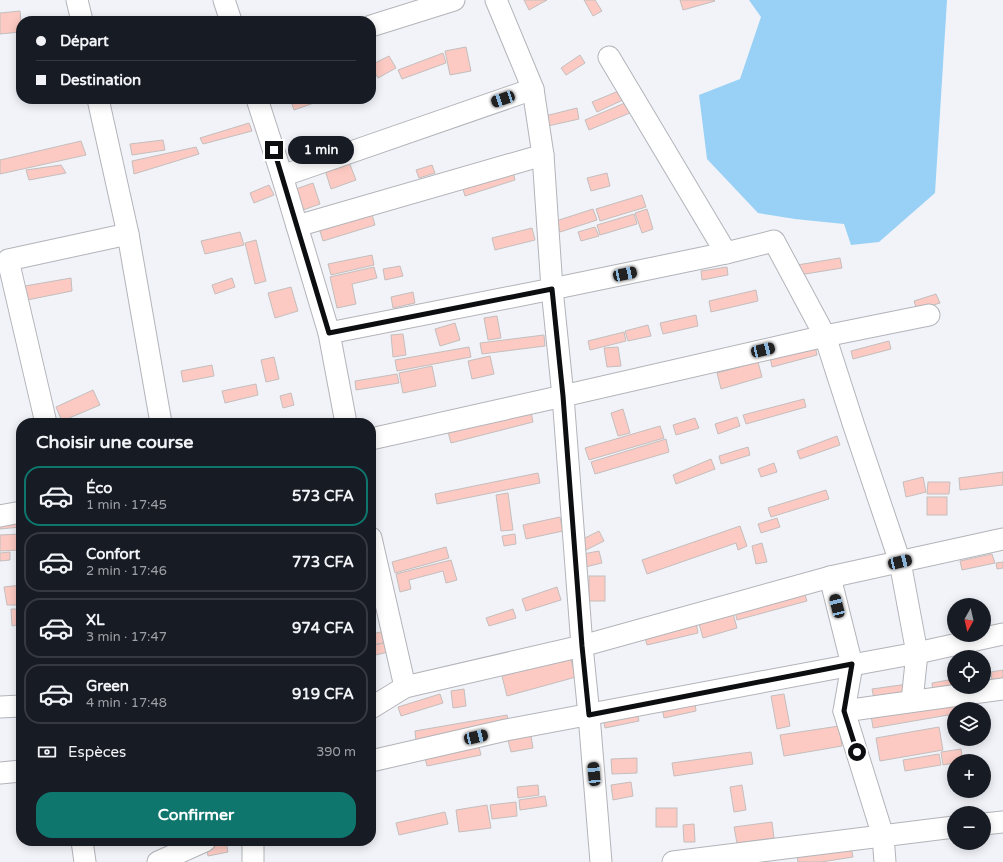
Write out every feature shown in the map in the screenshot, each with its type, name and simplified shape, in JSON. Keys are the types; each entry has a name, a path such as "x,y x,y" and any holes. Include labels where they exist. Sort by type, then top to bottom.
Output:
{"street":[{"path":"77,0 81,16"},
{"path":"224,0 229,16"},
{"path":"376,24 454,0"},
{"path":"496,0 533,89 543,155 552,289 563,396 582,646 601,862"},
{"path":"609,57 726,253"},
{"path":"282,176 533,89"},
{"path":"99,104 128,234 160,418"},
{"path":"259,104 329,333 345,418"},
{"path":"297,226 543,155"},
{"path":"45,418 8,260 128,234"},
{"path":"329,333 552,289 726,253 774,241 825,336 900,562 917,653 912,701"},
{"path":"376,438 825,336 929,315"},
{"path":"0,516 16,513"},
{"path":"376,705 405,687 582,646 830,577 1003,539"},
{"path":"376,560 405,687"},
{"path":"830,577 852,664 844,711 883,836 885,862"},
{"path":"376,760 506,730 917,653 1003,634"},
{"path":"844,711 1003,689"},
{"path":"0,707 16,706"},
{"path":"0,773 16,771"},
{"path":"991,823 1003,822"},
{"path":"673,862 947,828"},
{"path":"83,846 85,862"},
{"path":"158,862 194,846"},
{"path":"253,846 253,862"}],"water":[{"path":"749,0 947,0 935,193 879,242 851,245 844,224 795,219 758,213 707,159 699,95 740,79 761,17"}],"building":[{"path":"524,0 547,0 529,10"},
{"path":"584,0 595,0 602,11 593,16"},
{"path":"680,0 714,0 715,1 683,10"},
{"path":"20,11 20,16 16,16 16,32 0,34 0,13"},
{"path":"466,47 471,71 450,75 445,51"},
{"path":"443,53 446,63 402,79 398,70"},
{"path":"580,55 585,63 566,75 561,68"},
{"path":"389,56 396,68 378,78 376,74 376,62"},
{"path":"621,90 625,99 597,112 592,102"},
{"path":"627,102 632,112 589,130 585,120"},
{"path":"292,104 311,104 294,110"},
{"path":"577,108 579,119 548,126 545,116"},
{"path":"249,123 252,131 203,144 200,138"},
{"path":"163,140 165,150 132,155 130,144"},
{"path":"81,141 86,155 0,174 0,160"},
{"path":"196,147 199,154 134,174 132,161"},
{"path":"349,162 356,180 331,189 325,170"},
{"path":"61,165 66,173 29,180 26,170"},
{"path":"432,165 435,173 419,178 416,170"},
{"path":"513,171 515,180 465,196 462,186"},
{"path":"607,173 610,186 591,191 587,178"},
{"path":"313,183 320,204 300,211 293,190"},
{"path":"269,185 274,195 254,203 250,193"},
{"path":"642,195 646,207 600,221 596,209"},
{"path":"593,209 597,220 560,232 556,221"},
{"path":"647,209 653,229 642,233 635,213"},
{"path":"371,211 375,225 323,241 319,228"},
{"path":"634,214 637,224 600,235 597,225"},
{"path":"595,227 599,236 581,241 578,232"},
{"path":"532,228 535,240 495,250 492,238"},
{"path":"240,232 244,245 205,254 201,241"},
{"path":"256,240 266,281 255,284 245,243"},
{"path":"372,255 374,265 331,275 328,264"},
{"path":"840,258 842,268 799,275 797,265"},
{"path":"400,266 403,276 385,280 383,269"},
{"path":"374,267 377,278 352,284 356,304 337,308 330,277"},
{"path":"727,267 728,275 702,280 701,271"},
{"path":"71,278 72,291 27,300 25,286"},
{"path":"232,278 235,287 215,294 212,285"},
{"path":"291,287 298,311 275,318 268,293"},
{"path":"756,290 758,301 711,312 709,301"},
{"path":"413,292 415,303 393,308 391,297"},
{"path":"936,294 940,303 917,310 914,301"},
{"path":"696,315 698,326 663,334 660,323"},
{"path":"497,316 501,338 488,340 484,318"},
{"path":"455,323 460,340 440,346 435,329"},
{"path":"648,325 651,336 628,341 625,331"},
{"path":"624,332 626,341 590,350 588,341"},
{"path":"403,334 406,355 393,357 391,335"},
{"path":"544,335 545,346 482,354 480,343"},
{"path":"889,341 891,349 853,359 851,351"},
{"path":"815,346 817,355 772,367 770,357"},
{"path":"469,347 471,357 397,371 395,360"},
{"path":"618,347 621,366 607,367 604,348"},
{"path":"490,356 494,374 472,379 468,361"},
{"path":"274,357 279,379 266,382 261,360"},
{"path":"758,362 762,377 721,389 717,373"},
{"path":"212,365 214,376 183,382 181,371"},
{"path":"432,366 436,386 403,393 399,373"},
{"path":"397,374 399,383 356,390 355,381"},
{"path":"256,384 258,395 225,403 222,391"},
{"path":"93,390 100,405 69,418 61,418 56,407"},
{"path":"291,393 294,405 283,408 280,396"},
{"path":"804,399 806,407 746,424 743,415"},
{"path":"623,409 630,433 618,436 611,413"},
{"path":"531,412 533,422 451,443 448,432"},
{"path":"737,417 740,426 718,434 715,424"},
{"path":"695,418 699,428 676,435 673,425"},
{"path":"660,426 664,438 589,460 585,448"},
{"path":"837,436 840,445 800,459 797,451"},
{"path":"666,439 669,452 595,474 591,462"},
{"path":"748,447 750,455 721,464 719,456"},
{"path":"711,459 715,469 676,484 673,475"},
{"path":"774,463 777,472 761,477 758,469"},
{"path":"1003,472 1003,485 960,490 959,478"},
{"path":"538,473 540,483 437,504 435,494"},
{"path":"923,477 926,492 906,497 903,482"},
{"path":"928,482 950,482 949,494 927,494"},
{"path":"826,490 829,499 771,517 768,508"},
{"path":"508,493 513,530 501,531 496,495"},
{"path":"927,497 947,497 947,515 927,515"},
{"path":"560,517 563,531 526,539 523,525"},
{"path":"16,518 16,527 0,529 0,520"},
{"path":"777,518 780,527 761,533 758,524"},
{"path":"740,526 747,546 738,550 736,543 647,574 642,560"},
{"path":"599,531 604,541 586,550 581,540"},
{"path":"16,534 16,550 0,551 0,535"},
{"path":"515,534 516,544 504,546 502,536"},
{"path":"762,543 767,562 756,564 752,546"},
{"path":"446,547 449,558 395,573 392,562"},
{"path":"599,551 602,563 585,567 583,554"},
{"path":"10,552 10,560 0,561 0,553"},
{"path":"992,554 995,563 962,570 960,561"},
{"path":"451,560 457,580 446,583 443,571 409,580 411,589 400,592 396,574"},
{"path":"1003,562 1003,568 997,569 996,563"},
{"path":"589,576 605,576 605,601 589,601"},
{"path":"16,586 16,605 7,605 4,587"},
{"path":"557,587 561,600 526,611 522,599"},
{"path":"803,589 807,601 737,620 734,608"},
{"path":"11,609 16,609 16,625 12,626"},
{"path":"513,609 516,618 489,626 486,618"},
{"path":"732,610 737,628 703,638 698,620"},
{"path":"696,622 698,633 647,645 644,634"},
{"path":"386,631 389,642 376,644 376,633"},
{"path":"391,641 393,651 376,655 376,645"},
{"path":"570,657 576,677 507,696 502,676"},
{"path":"1003,670 1003,679 992,681 991,672"},
{"path":"947,680 947,688 933,691 932,683"},
{"path":"915,683 917,694 874,699 872,689"},
{"path":"464,689 466,706 453,708 451,691"},
{"path":"440,694 443,703 401,716 398,707"},
{"path":"784,694 790,726 777,729 771,696"},
{"path":"695,702 696,711 664,718 662,708"},
{"path":"947,703 947,715 873,728 871,715"},
{"path":"637,711 639,721 605,728 603,718"},
{"path":"507,715 509,725 416,741 415,731"},
{"path":"839,726 842,746 784,756 780,735"},
{"path":"939,727 943,750 880,761 876,738"},
{"path":"531,736 533,748 511,752 508,740"},
{"path":"478,743 481,755 427,766 424,754"},
{"path":"961,749 962,754 947,754 947,764 943,765 941,752"},
{"path":"751,752 753,764 674,776 672,763"},
{"path":"939,754 941,765 905,771 903,760"},
{"path":"637,758 637,773 612,774 611,759"},
{"path":"631,782 633,796 613,800 611,785"},
{"path":"538,785 539,795 518,798 517,787"},
{"path":"742,785 746,810 734,812 730,787"},
{"path":"545,796 547,806 520,810 519,800"},
{"path":"516,802 517,816 492,819 490,805"},
{"path":"487,805 491,828 459,832 456,810"},
{"path":"656,808 677,808 677,827 656,827"},
{"path":"445,812 448,824 399,835 396,823"},
{"path":"772,822 774,838 737,843 734,827"},
{"path":"694,824 695,842 684,842 683,825"},
{"path":"206,846 227,846 228,852 208,856"},
{"path":"851,847 853,857 821,862 798,862 797,855"}],"route":[{"path":"274,150 329,333 552,289 563,396 582,646 589,715 852,664 844,711 857,752"}]}
